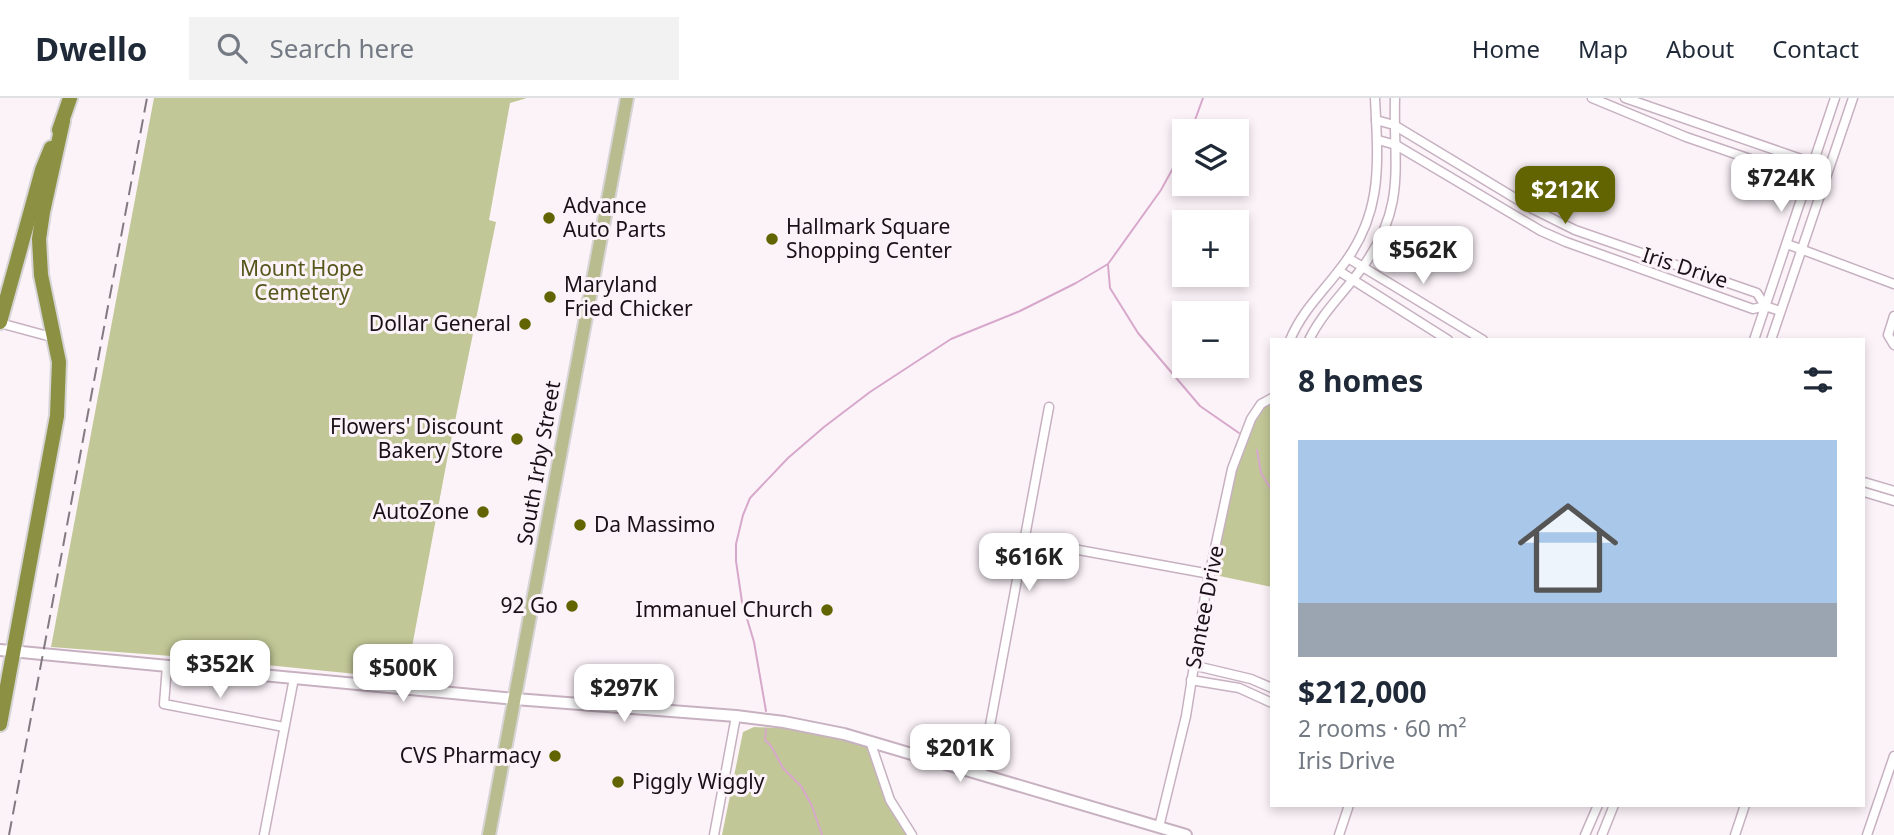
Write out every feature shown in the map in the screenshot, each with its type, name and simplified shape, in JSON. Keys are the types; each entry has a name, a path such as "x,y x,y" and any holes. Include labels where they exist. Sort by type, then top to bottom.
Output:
{"highway":[{"path":"0,322 42,170 71,98"},
{"path":"0,724 7,651 57,416 59,362 41,275 39,239 63,121"},
{"path":"15,272 23,266 32,267 41,275"}],"main road":[{"name":"South Irby Street","path":"489,835 627,98"}],"street":[{"path":"1291,338 1302,315 1348,258 1371,208 1377,186 1376,98"},
{"path":"1310,338 1321,317 1363,267 1388,223 1397,168 1395,98"},
{"path":"1592,98 1686,137 1809,178 1825,180"},
{"path":"1625,98 1813,164 1825,180"},
{"path":"1755,338 1835,98"},
{"path":"1772,338 1853,98"},
{"name":"Iris Drive","path":"1376,120 1394,125 1551,218 1596,239 1758,293 1765,306"},
{"name":"Iris Drive","path":"1378,140 1396,145 1541,231 1566,242 1753,309 1765,306 1780,312"},
{"path":"1787,244 1894,284"},
{"path":"1348,258 1480,338"},
{"path":"1339,271 1445,338"},
{"path":"1894,316 1888,335 1894,345"},
{"path":"0,322 55,338"},
{"name":"Santee Drive","path":"1158,827 1185,716 1210,574 1238,450 1258,409 1270,400"},
{"path":"981,774 1049,407"},
{"path":"1865,482 1894,491"},
{"path":"1865,492 1894,501"},
{"path":"1024,540 1210,574"},
{"path":"7,651 515,699 736,716 810,726 870,741 1186,835"},
{"path":"1192,665 1251,679 1270,687"},
{"path":"167,666 164,704 284,727"},
{"path":"264,835 294,678"},
{"path":"1191,680 1239,688 1270,702"},
{"path":"714,835 736,716"},
{"path":"870,741 890,800 912,835"},
{"path":"1867,835 1894,756"},
{"path":"1339,835 1348,807"},
{"path":"1585,835 1597,807"},
{"path":"1602,835 1613,807"},
{"path":"1735,835 1744,807"}],"green space":[{"name":"Mount Hope Cemetery","path":"154,98 527,98 510,103 489,220 496,222 406,679 198,658 51,647"},
{"path":"1270,405 1270,587 1210,574 1232,469 1258,409"},
{"path":"754,727 805,729 870,746 895,817 909,835 722,835 743,732"}],"waterway":[{"path":"1195,119 1203,98"},
{"path":"766,711 754,642 742,602 736,561 736,544 750,498 788,458 824,427 870,392 951,339 1020,311 1108,264 1161,190 1172,170"},
{"path":"1108,265 1110,288 1138,333 1200,406 1239,433"},
{"path":"1257,450 1261,473 1270,488"},
{"path":"766,729 765,740 783,768 801,786 812,806 822,835"}],"railway":[{"path":"9,835 147,98"}],"place":[{"name":"Advance Auto Parts","path":"549,218"},
{"name":"Hallmark Square Shopping Center","path":"772,239"},
{"name":"Maryland Fried Chicker","path":"550,297"},
{"name":"Dollar General","path":"525,324"},
{"name":"Flowers' Discount Bakery Store","path":"517,439"},
{"name":"AutoZone","path":"483,512"},
{"name":"Da Massimo","path":"580,525"},
{"name":"92 Go","path":"572,606"},
{"name":"Immanuel Church","path":"827,610"},
{"name":"CVS Pharmacy","path":"555,756"},
{"name":"Piggly Wiggly","path":"618,782"}]}
